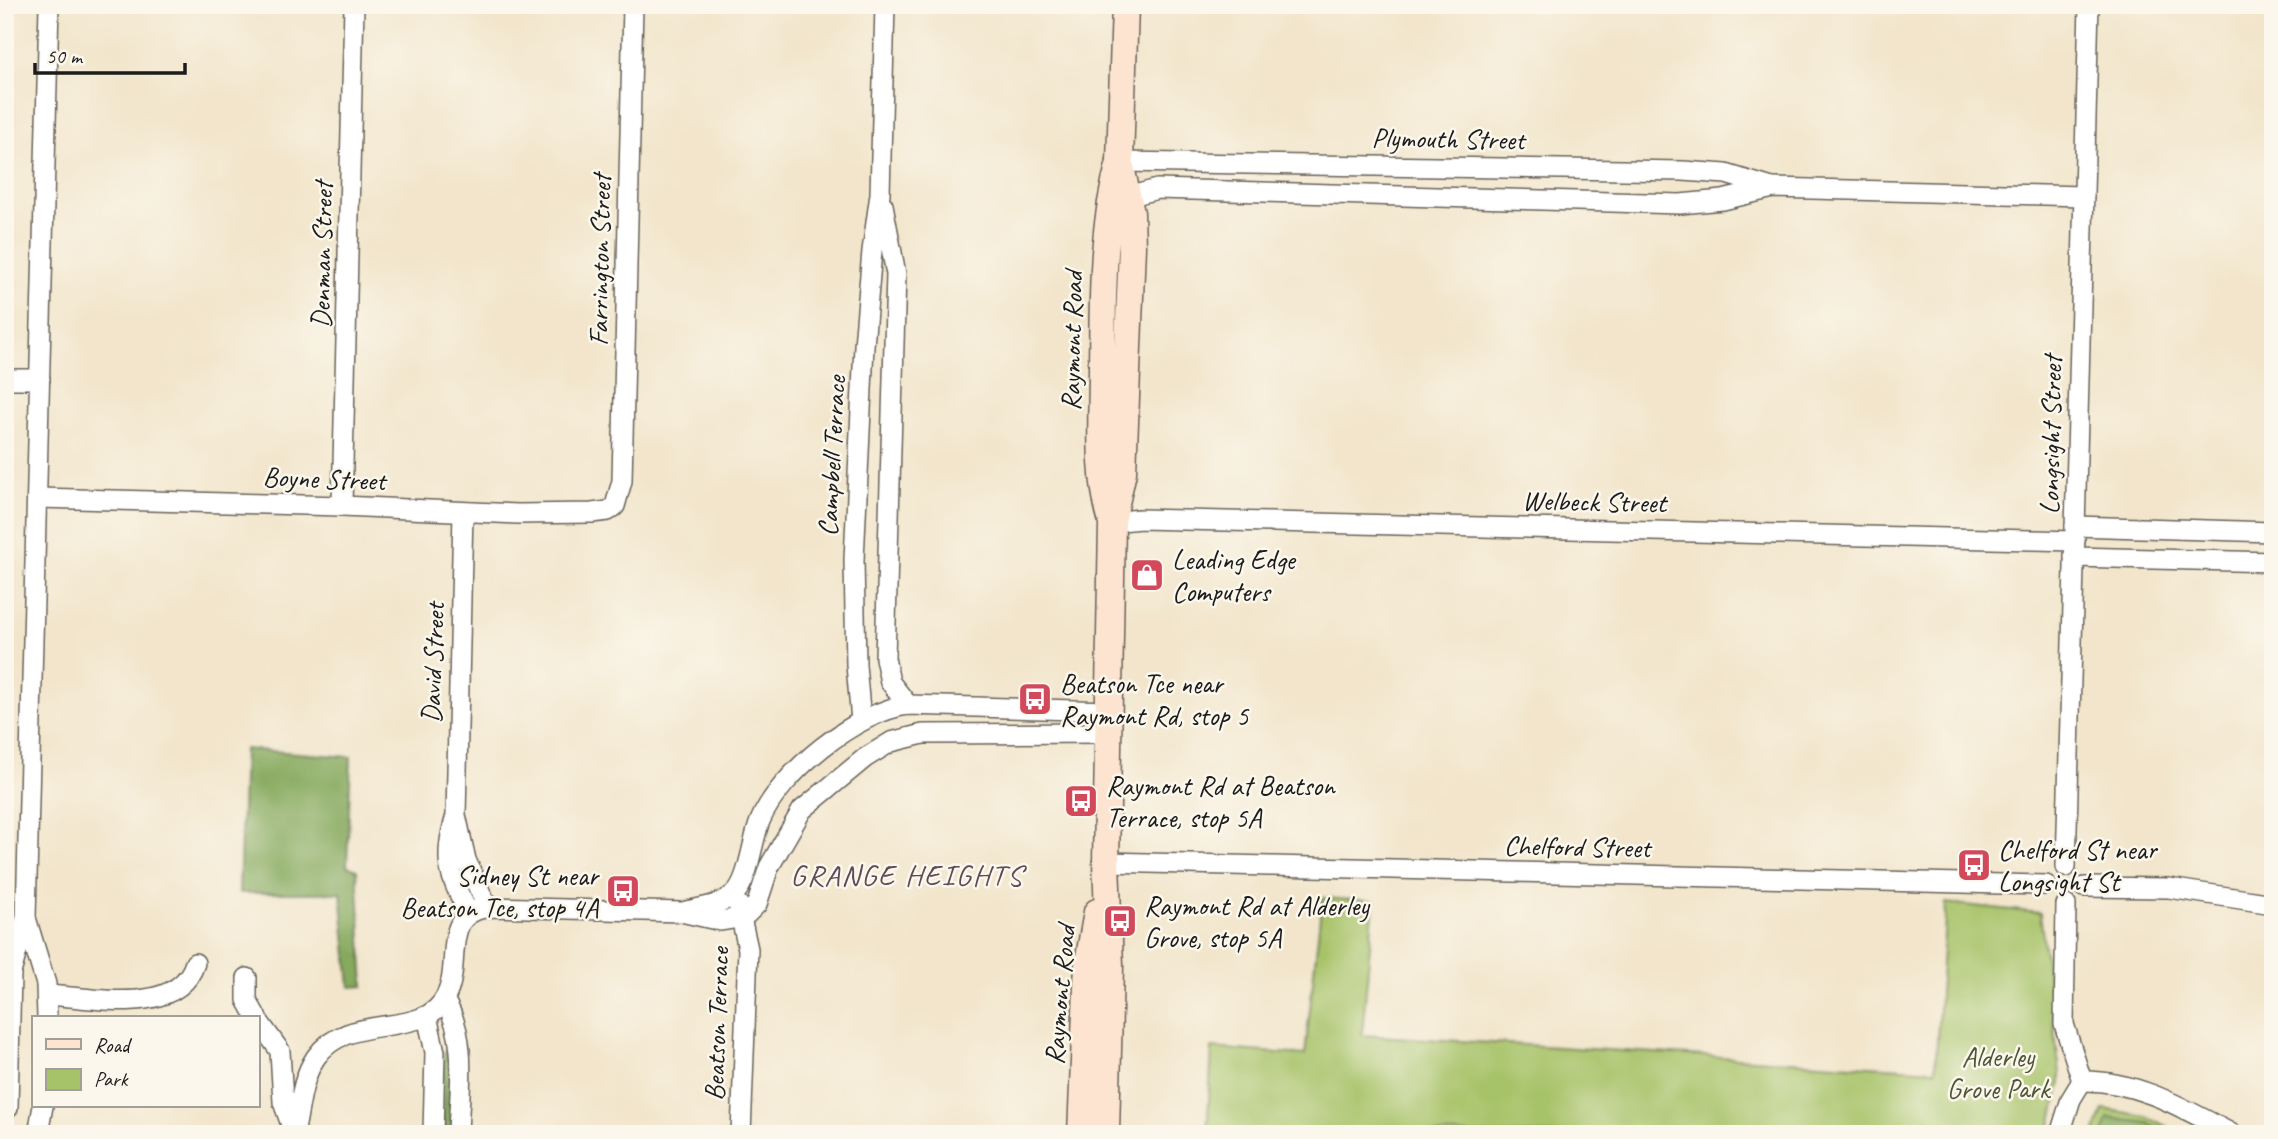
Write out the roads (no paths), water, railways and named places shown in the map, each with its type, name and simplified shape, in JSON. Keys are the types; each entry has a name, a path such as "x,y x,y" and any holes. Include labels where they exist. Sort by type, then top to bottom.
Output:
{"main road":[{"name":"Raymont Road","path":"1112,523 1101,474 1104,247 1108,204 1120,162 1125,5"},
{"name":"Raymont Road","path":"1106,1134 1110,966 1106,862 1112,523 1123,472 1132,247 1128,198 1120,162"},
{"name":"Raymont Road","path":"1081,1134 1088,963 1106,862"}],"street":[{"path":"8,1108 11,973 26,918 49,5"},
{"name":"Denman Street","path":"342,506 354,5"},
{"name":"Farrington Street","path":"608,511 620,498 622,481 633,5"},
{"name":"Campbell Terrace","path":"861,722 855,660 853,586 864,346 880,194 885,5"},
{"name":"Longsight Street","path":"2066,867 2089,5"},
{"name":"Plymouth Street","path":"1120,162 1683,171 1726,174 1773,188"},
{"name":"Plymouth Street","path":"1128,198 1157,189 1689,204 1773,188 2084,195"},
{"name":"Campbell Terrace","path":"880,194 896,274 885,654 888,678 908,705"},
{"path":"5,379 40,379"},
{"name":"Boyne Street","path":"38,498 342,506 518,514 608,511"},
{"name":"David Street","path":"463,512 456,815 447,856 453,882 478,910"},
{"name":"Welbeck Street","path":"1112,523 1140,519 2075,541 2273,532"},
{"name":"Welbeck Street","path":"2075,541 2273,562"},
{"path":"855,660 885,654"},
{"path":"681,912 713,905 734,894 743,880 757,828 773,799 809,760 861,722 884,709 908,705 985,709 1108,722"},
{"path":"984,734 985,709"},
{"name":"Beatson Terrace","path":"743,916 757,904 769,867 802,810 864,758 907,736 984,734 1108,722"},
{"name":"Chelford Street","path":"1106,862 2046,886"},
{"path":"2066,867 2081,876 2084,887 2076,901 2066,905 2049,897 2046,886 2054,870 2066,867"},
{"path":"2084,887 2169,888 2273,904"},
{"name":"Beatson Terrace","path":"734,894 743,916 748,949 741,1134"},
{"path":"2060,1134 2071,1099 2082,1081 2064,1024 2066,905"},
{"path":"294,1133 305,1081 324,1048 360,1028 427,1016 444,1000 453,974 457,930 478,910 681,912 721,921 743,916"},
{"path":"26,918 47,995 47,1016"},
{"path":"47,995 142,1000 163,997 184,984 195,963"},
{"path":"247,978 247,1000 256,1016"},
{"path":"444,1000 454,1021 459,1046 458,1134"},
{"path":"427,1016 435,1052 433,1134"},
{"path":"259,1021 278,1046 283,1102 294,1133"},
{"path":"2082,1081 2115,1083 2136,1089 2232,1134"},
{"path":"38,1134 43,1108"}],"place":[{"name":"Leading Edge Computers","path":"1147,575"},
{"name":"Beatson Tce near Raymont Rd, stop 5","path":"1035,699"},
{"name":"Raymont Rd at Beatson Terrace, stop 5A","path":"1081,801"},
{"name":"Chelford St near Longsight St","path":"1974,865"},
{"name":"Sidney St near Beatson Tce, stop 4A","path":"623,891"},
{"name":"Raymont Rd at Alderley Grove, stop 5A","path":"1120,921"}],"district":[{"name":"GRANGE HEIGHTS","path":"907,875"}],"park label":[{"name":"Alderley Grove Park","path":"1998,1072"}]}
